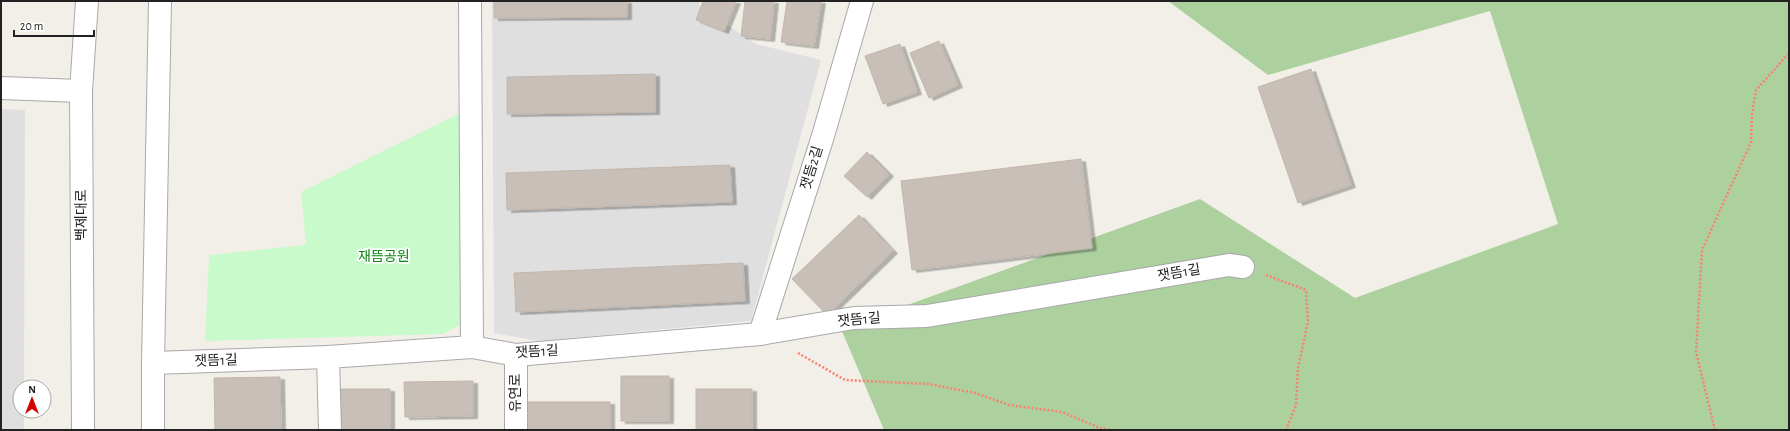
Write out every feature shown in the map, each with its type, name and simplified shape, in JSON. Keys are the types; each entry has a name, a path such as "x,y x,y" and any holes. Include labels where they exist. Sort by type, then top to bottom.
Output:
{"street":[{"name":"백제대로","path":"83,430 81,91 87,1"},
{"path":"154,430 153,363 160,1"},
{"path":"470,1 472,347"},
{"name":"잿뜸2길","path":"760,334 823,136 862,1"},
{"path":"1,88 81,91"},
{"name":"잿뜸1길","path":"153,363 328,357 472,347 516,355 760,334 854,318 927,316 1229,265 1244,267"},
{"name":"유연로","path":"516,355 516,430"},
{"path":"328,357 330,430"}],"path":[{"path":"1715,430 1696,352 1702,250 1751,142 1752,115 1756,90 1789,53"},
{"path":"1244,267 1306,290 1308,322 1298,368 1296,405 1286,430"},
{"path":"760,334 779,342 845,380 929,384 974,393 1009,405 1062,412 1100,428 1112,430"}],"shaded area":[{"path":"492,1 699,1 700,7 756,44 821,60 751,321 538,341 494,333"},
{"path":"1,109 25,110 24,379 12,379 12,419 24,419 24,430 1,430"}],"green space":[{"path":"1168,1 1789,1 1789,430 884,430 841,329 1200,199 1355,298 1558,224 1490,11 1268,75"},
{"name":"재뜸공원","path":"464,111 462,324 443,334 205,341 209,255 306,245 301,192"}],"building":[{"path":"494,1 627,1 627,17 494,18"},
{"path":"703,1 736,1 724,31 696,20"},
{"path":"745,1 774,1 770,39 741,36"},
{"path":"787,1 821,1 814,46 781,42"},
{"path":"939,41 958,85 929,98 910,53"},
{"path":"900,44 917,92 883,104 865,56"},
{"path":"1311,69 1351,185 1298,203 1258,87"},
{"path":"655,74 655,112 507,114 507,77"},
{"path":"867,152 889,174 867,197 844,176"},
{"path":"1081,159 1092,248 912,270 901,181"},
{"path":"730,165 732,202 507,210 506,173"},
{"path":"859,215 893,251 827,315 792,279"},
{"path":"743,263 745,301 516,312 514,273"},
{"path":"621,376 669,376 669,421 621,421"},
{"path":"280,377 281,430 215,430 214,378"},
{"path":"473,381 473,416 405,417 404,382"},
{"path":"339,389 390,389 390,430 338,430"},
{"path":"696,389 752,389 752,430 696,430"},
{"path":"523,402 610,402 610,430 523,430"}]}
